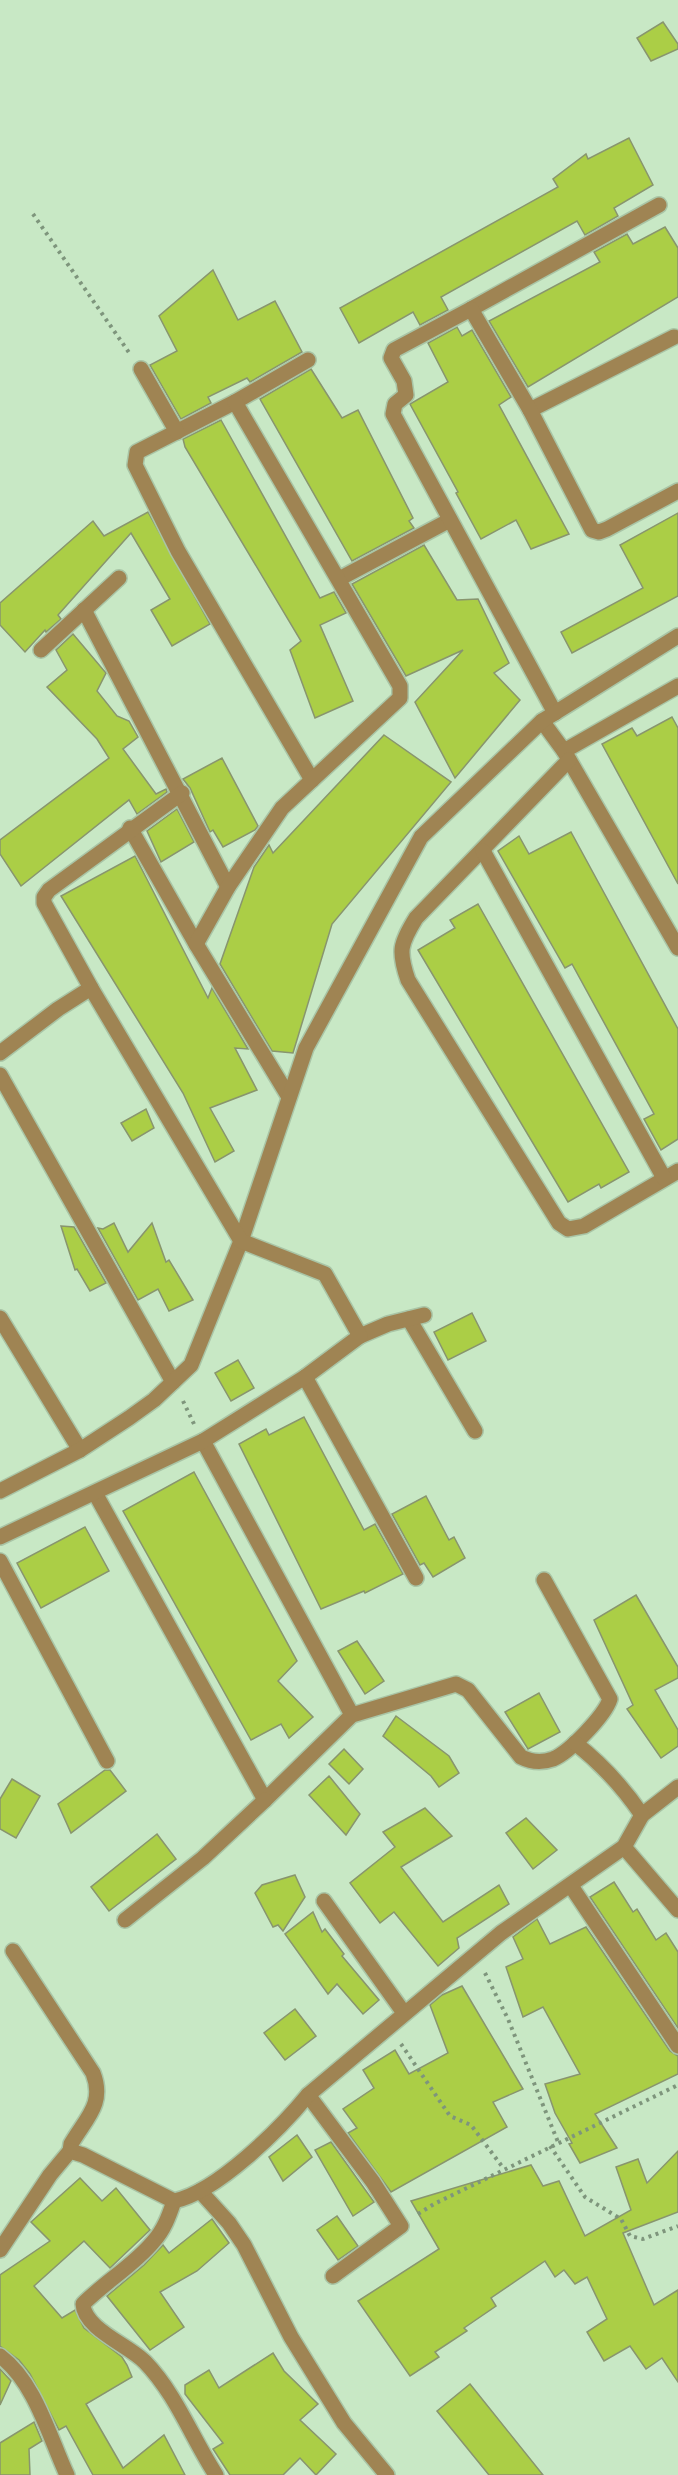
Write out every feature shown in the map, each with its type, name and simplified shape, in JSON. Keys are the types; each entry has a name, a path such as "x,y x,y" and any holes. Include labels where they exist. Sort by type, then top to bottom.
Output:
{"street":[{"path":"555,713 393,414 395,404 406,395 404,381 391,358 394,350 403,344 659,205"},
{"path":"471,309 530,410 592,530 599,532 608,529 678,491"},
{"path":"530,410 677,338"},
{"path":"308,360 235,402 137,452 135,465 178,551 312,780"},
{"path":"141,369 177,432"},
{"path":"196,944 228,887 282,808 400,698 400,686 235,402"},
{"path":"339,579 450,520"},
{"path":"41,650 119,578"},
{"path":"84,610 182,794 228,887"},
{"path":"0,1491 80,1450 154,1400 191,1365 241,1241 306,1048 420,837 542,722 678,636"},
{"path":"483,852 671,1174 584,1226 567,1229 559,1223 408,980 401,958 402,940 416,918 483,852 566,755 677,688"},
{"path":"542,722 566,755 678,948"},
{"path":"182,794 130,828 49,890 44,897 44,903 91,988 241,1241 325,1274 360,1336"},
{"path":"130,828 196,944 289,1097"},
{"path":"0,1053 58,1009 91,988"},
{"path":"0,1076 173,1382"},
{"path":"0,1537 203,1441 305,1377 360,1336 424,1315"},
{"path":"0,1318 80,1450"},
{"path":"409,1319 475,1431"},
{"path":"305,1377 416,1578"},
{"path":"203,1441 352,1715"},
{"path":"95,1493 265,1800"},
{"path":"0,1561 107,1761"},
{"path":"125,1920 203,1858 352,1715 456,1684 468,1690 521,1757 532,1762 553,1759 575,1743 607,1708 610,1699 544,1580"},
{"path":"575,1743 598,1761 626,1792 642,1815"},
{"path":"70,2151 83,2155 174,2201 200,2191 284,2124 308,2095 501,1933 624,1847 642,1815 678,1787"},
{"path":"624,1847 678,1910"},
{"path":"571,1886 678,2046"},
{"path":"324,1901 404,2013"},
{"path":"0,2250 50,2175 70,2151 77,2134 96,2105 99,2089 93,2073 12,1951"},
{"path":"308,2095 373,2182 401,2226 333,2276"},
{"path":"200,2191 229,2223 244,2245 291,2337 344,2423 387,2475"},
{"path":"174,2201 166,2223 153,2243 98,2289 83,2304 83,2309 101,2330 145,2361 175,2402 216,2475"},
{"path":"0,2356 34,2394 44,2424 67,2475"}],"path":[{"path":"33,214 141,369"},
{"path":"173,1382 203,1441"},
{"path":"476,1954 508,2019 558,2142"},
{"path":"389,2026 450,2116 471,2124 504,2169"},
{"path":"401,2226 434,2204 678,2085"},
{"path":"550,2146 585,2197 621,2219 630,2236 643,2239 678,2226"}],"building":[{"path":"663,22 678,44 678,49 651,61 637,38"},
{"path":"629,138 653,185 614,208 618,216 585,235 577,221 441,297 448,310 420,325 413,312 359,343 340,308 558,187 553,179 586,154 588,159"},
{"path":"665,227 678,248 678,297 528,387 489,321 600,262 594,252 627,234 633,244"},
{"path":"213,270 238,320 275,301 302,352 250,382 247,378 208,397 211,403 181,419 150,365 177,351 159,316"},
{"path":"457,327 462,336 472,330 511,397 499,405 569,534 531,549 516,520 481,539 456,493 458,492 410,404 448,382 428,343"},
{"path":"311,369 342,418 358,410 413,518 409,521 414,528 352,561 260,399"},
{"path":"221,420 320,598 334,592 346,613 320,625 353,701 315,718 290,650 301,641 185,447 183,439"},
{"path":"148,512 210,624 172,646 151,610 170,599 131,533 58,615 61,619 46,632 45,630 25,652 0,625 0,603 93,521 104,536"},
{"path":"678,513 678,596 572,653 561,632 643,588 620,545"},
{"path":"424,545 457,600 478,599 509,663 494,673 520,700 455,778 415,702 463,650 406,676 352,584"},
{"path":"73,634 106,673 97,691 117,716 129,721 138,737 123,749 156,794 166,789 167,792 137,814 129,800 21,886 0,854 0,840 109,758 97,739 47,687 67,670 56,650"},
{"path":"672,717 678,728 678,884 602,744 632,728 637,736"},
{"path":"384,735 451,782 332,924 293,1053 272,1051 220,964 254,867 269,845 273,853"},
{"path":"222,758 258,826 255,830 223,847 213,830 210,832 190,788 183,779"},
{"path":"177,809 194,842 161,862 147,831"},
{"path":"571,832 678,1029 678,1139 661,1150 644,1119 654,1114 572,964 565,968 498,851 519,836 529,854"},
{"path":"135,856 208,998 212,988 248,1049 235,1048 257,1090 210,1108 234,1151 215,1162 183,1093 61,896"},
{"path":"478,904 629,1172 601,1188 599,1184 568,1202 418,950 455,928 450,920"},
{"path":"146,1109 154,1128 132,1141 121,1123"},
{"path":"114,1223 128,1252 152,1223 166,1262 169,1260 193,1300 169,1311 158,1289 138,1300 98,1228 103,1229"},
{"path":"61,1226 74,1227 106,1283 90,1291 77,1269 75,1270"},
{"path":"472,1313 486,1341 448,1360 434,1332"},
{"path":"238,1360 254,1388 231,1401 215,1373"},
{"path":"304,1417 364,1530 375,1524 403,1574 365,1593 364,1591 321,1609 239,1444 266,1429 269,1435"},
{"path":"194,1472 297,1661 278,1681 313,1717 289,1738 281,1724 251,1740 123,1511"},
{"path":"426,1496 449,1540 454,1537 465,1558 433,1577 424,1563 420,1565 392,1514"},
{"path":"85,1527 109,1571 41,1608 17,1563"},
{"path":"636,1595 678,1667 678,1678 655,1690 678,1730 678,1746 661,1758 627,1709 633,1705 594,1620"},
{"path":"357,1641 384,1681 365,1694 338,1651"},
{"path":"539,1693 560,1732 528,1749 505,1712"},
{"path":"396,1716 449,1756 459,1773 439,1787 431,1776 383,1736"},
{"path":"344,1749 363,1769 349,1784 329,1764"},
{"path":"105,1770 110,1770 126,1791 71,1833 58,1804"},
{"path":"329,1776 360,1814 346,1835 309,1795"},
{"path":"12,1779 40,1796 16,1838 0,1829 0,1799"},
{"path":"425,1808 452,1836 401,1867 443,1922 499,1885 509,1904 457,1938 459,1948 438,1966 394,1912 380,1923 350,1883 395,1847 383,1832"},
{"path":"526,1818 557,1850 533,1869 506,1833"},
{"path":"157,1834 176,1859 109,1911 91,1887"},
{"path":"295,1875 305,1897 283,1931 278,1925 273,1927 255,1893 262,1885"},
{"path":"614,1882 633,1912 637,1909 656,1940 666,1933 678,1952 678,2028 590,1897"},
{"path":"313,1912 322,1932 325,1929 344,1954 342,1956 379,2000 363,2014 337,1984 328,1994 285,1934"},
{"path":"537,1919 550,1944 586,1927 670,2051 678,2056 678,2074 595,2114 617,2148 580,2163 555,2113 545,2084 580,2074 543,2007 523,2017 506,1967 523,1959 513,1937"},
{"path":"462,1986 523,2089 493,2102 507,2127 391,2192 348,2133 357,2128 343,2109 374,2088 363,2070 395,2050 409,2074 448,2053 430,2005 442,1995"},
{"path":"295,2009 316,2036 285,2060 264,2033"},
{"path":"297,2135 312,2157 283,2181 269,2157"},
{"path":"331,2142 374,2202 353,2216 315,2150"},
{"path":"678,2151 678,2212 623,2233 654,2305 678,2290 678,2382 662,2358 646,2369 630,2346 604,2361 587,2332 607,2319 587,2277 575,2284 564,2270 555,2277 545,2261 491,2298 496,2306 464,2328 467,2331 435,2352 439,2357 410,2376 358,2301 439,2249 411,2201 531,2165 543,2186 559,2181 585,2236 631,2210 616,2167 638,2159 647,2183"},
{"path":"80,2178 102,2201 116,2188 150,2230 110,2268 84,2241 34,2286 62,2318 75,2310 84,2328 122,2357 127,2365 132,2377 86,2404 123,2468 164,2435 185,2475 93,2475 66,2426 59,2430 30,2374 19,2360 0,2346 0,2275 50,2241 31,2222"},
{"path":"337,2216 358,2246 338,2260 317,2230"},
{"path":"212,2219 229,2243 197,2271 160,2292 184,2327 150,2350 107,2296 144,2265 163,2245 169,2253"},
{"path":"273,2353 284,2371 318,2404 300,2420 336,2454 316,2475 300,2458 283,2475 230,2475 213,2449 223,2443 185,2394 185,2385 209,2370 219,2388"},
{"path":"0,2369 11,2381 0,2405"},
{"path":"470,2384 543,2475 489,2475 437,2411"},
{"path":"34,2422 42,2441 29,2449 30,2475 0,2475 0,2443"}]}
